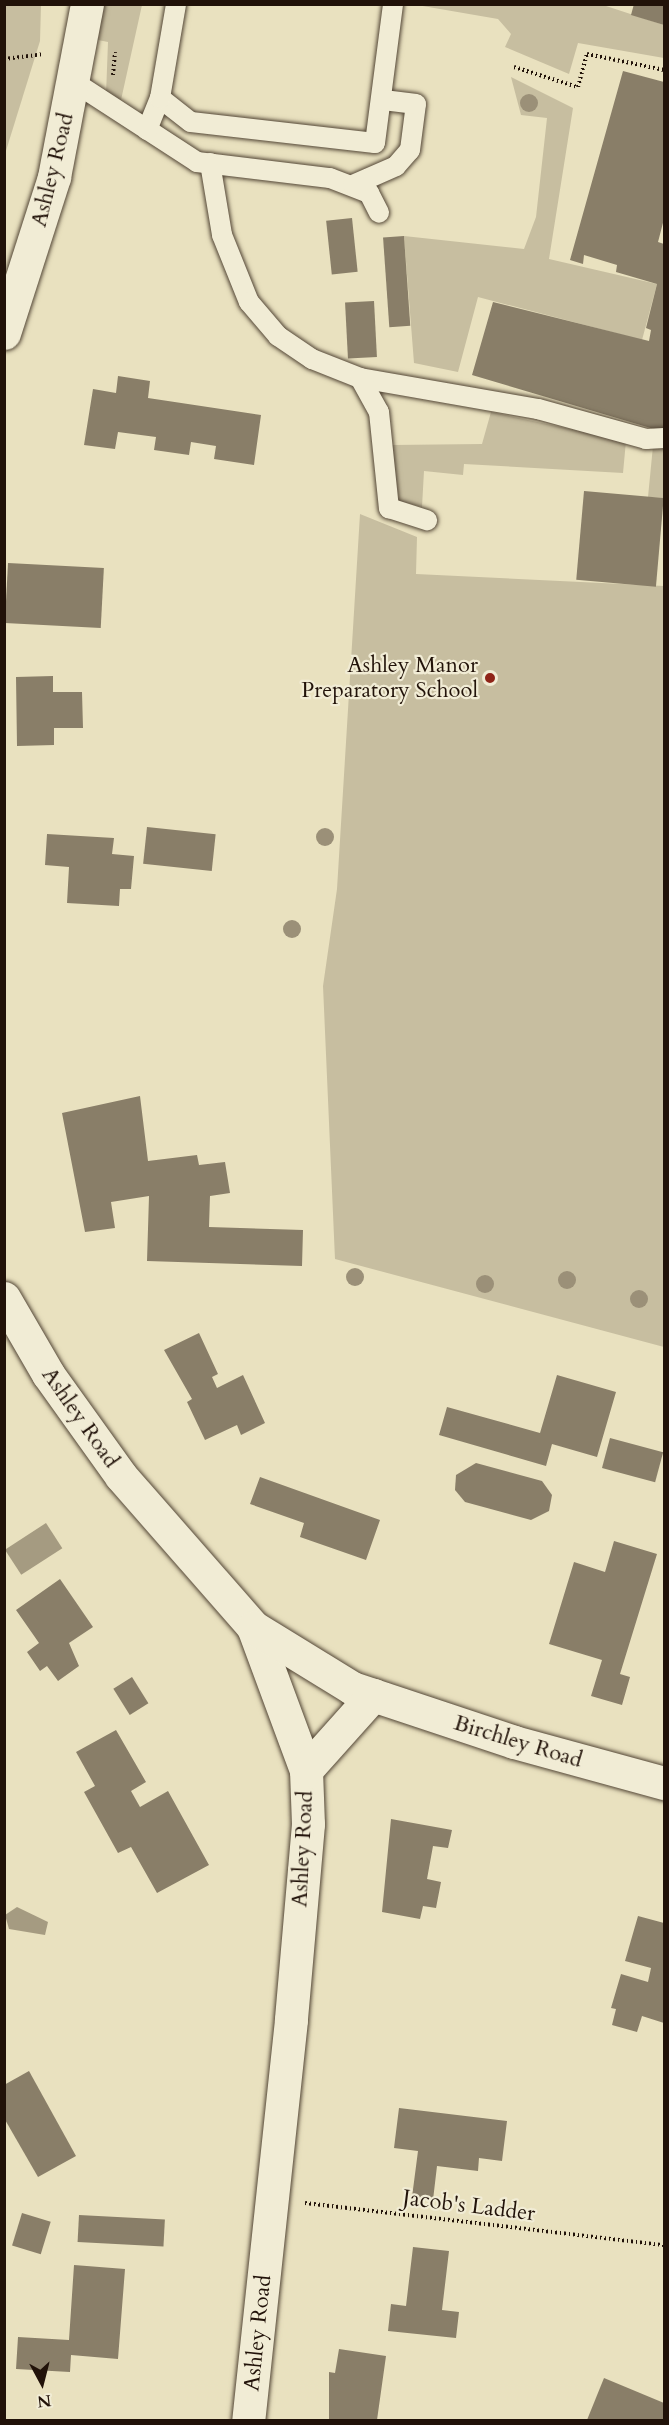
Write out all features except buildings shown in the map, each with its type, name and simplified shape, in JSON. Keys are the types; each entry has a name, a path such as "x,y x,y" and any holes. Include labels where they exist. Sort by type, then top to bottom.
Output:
{"street":[{"name":"Ashley Road","path":"4,333 54,177 74,82 87,4"},
{"name":"Ashley Road","path":"4,1298 48,1374 121,1476 254,1627 306,1770 308,1824 248,2421"},
{"name":"Birchley Road","path":"254,1627 321,1672 373,1695 664,1783"},
{"path":"306,1770 373,1695"}],"lane":[{"path":"147,129 160,98 176,4"},
{"path":"160,98 191,122 375,143 393,4"},
{"path":"74,82 197,162 305,172 353,185 369,193 379,213"},
{"path":"353,185 396,166 410,150 416,104 381,100"},
{"path":"210,163 222,235 249,302 293,348 360,378 538,409 646,440 664,438"},
{"path":"360,378 379,412 389,508 427,520"}],"path":[{"path":"110,105 116,47"},
{"path":"514,67 578,87 587,54 664,70"},
{"name":"Jacob's Ladder","path":"271,2199 664,2245"}],"shaded area":[{"path":"5,4 41,5 40,41 5,154"},
{"path":"411,4 603,5 664,25 664,58 578,43 569,74 505,47 511,34 498,19"},
{"path":"93,5 142,5 121,100 106,95 108,42 88,38"},
{"path":"511,77 573,108 549,259 657,284 642,340 478,297 458,372 414,363 404,236 524,249 536,217 547,118 521,115"},
{"path":"491,412 626,441 623,473 464,464 463,475 424,471 422,507 399,501 392,445 482,444"},
{"path":"664,445 664,498 648,497 653,446"},
{"path":"360,514 417,537 416,574 664,586 664,1347 335,1259 323,986 337,889"},
{"path":"46,1523 62,1548 21,1575 5,1550"},
{"path":"17,1907 48,1922 45,1935 9,1929 5,1915"}],"place":[{"name":"Ashley Manor Preparatory School","path":"490,678"}]}
